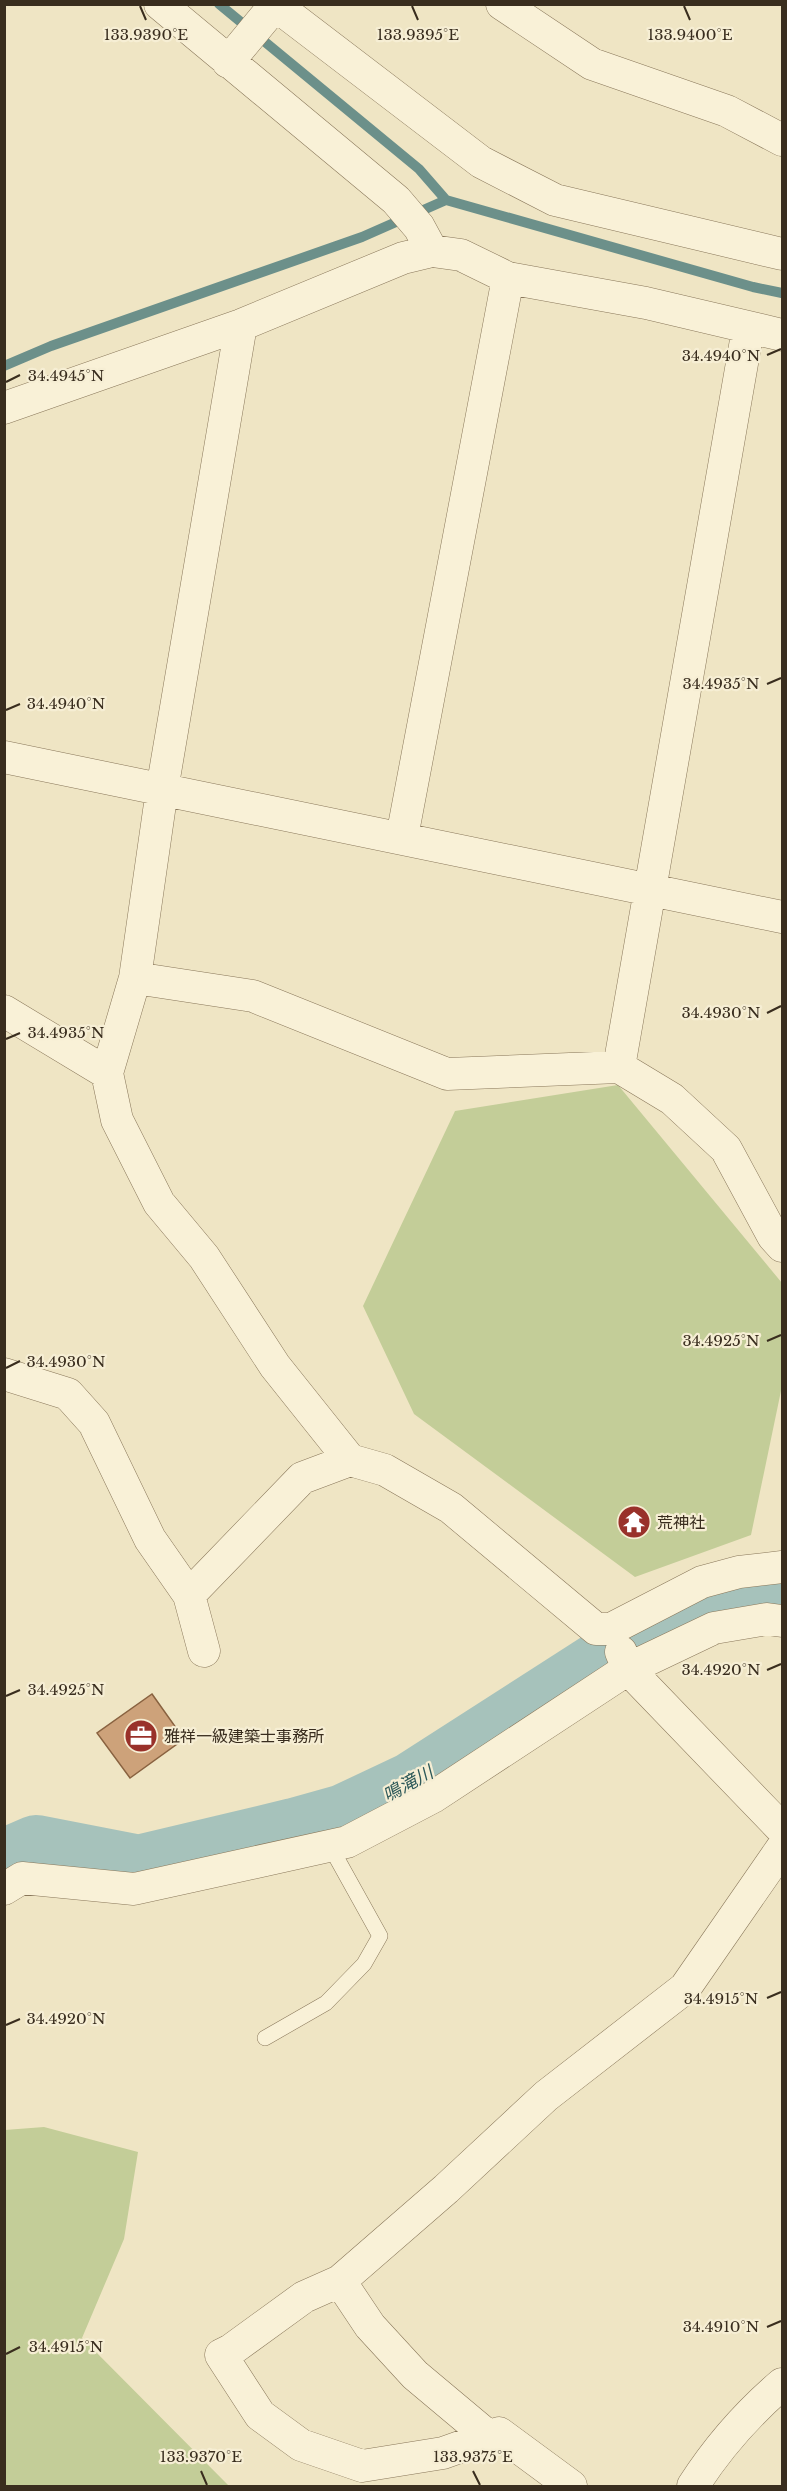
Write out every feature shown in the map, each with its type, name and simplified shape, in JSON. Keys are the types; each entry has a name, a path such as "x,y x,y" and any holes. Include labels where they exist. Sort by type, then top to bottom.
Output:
{"street":[{"path":"160,4 259,25 481,162 555,200 783,254"},
{"path":"502,4 537,14 592,64 727,111 783,140"},
{"path":"259,25 425,239 508,278 646,303 783,336"},
{"path":"4,408 241,325 403,258 425,239"},
{"path":"402,837 508,278"},
{"path":"241,325 162,790 135,978 107,1073 117,1120 159,1203 204,1257 274,1366 350,1460 385,1470 451,1508 596,1629 620,1650 783,1829"},
{"path":"619,1067 748,329"},
{"path":"4,757 402,837 650,892 783,917"},
{"path":"135,978 253,996 447,1074 619,1067 672,1099 726,1149 773,1236 783,1246"},
{"path":"4,1011 107,1073"},
{"path":"4,1374 68,1394 94,1423 150,1539 189,1595 204,1651"},
{"path":"189,1595 302,1478 350,1460"},
{"path":"4,1889 22,1878 134,1889 347,1842 434,1797 702,1582 740,1572 783,1567"},
{"path":"620,1650 714,1628 767,1619 783,1621"},
{"path":"571,2487 499,2433 443,2453 362,2466 301,2445 260,2415 221,2355 304,2297 340,2281 446,2189 546,2096 685,1988 783,1848"},
{"path":"340,2281 370,2326 415,2375 489,2437"},
{"path":"693,2487 711,2457 751,2411 783,2384"}],"lane":[{"path":"265,2038 326,2003 364,1964 380,1936 330,1846"}],"green space":[{"path":"618,1085 782,1283 782,1386 751,1535 635,1577 414,1414 363,1306 455,1111"},
{"path":"44,2127 138,2152 124,2239 82,2338 229,2486 5,2486 5,2130"}],"building":[{"name":"雅祥一級建築士事務所","path":"152,1694 184,1739 130,1778 97,1733"}],"waterway":[{"path":"219,4 419,169 446,200"},
{"path":"4,366 51,346 362,237 446,200 753,287 782,293"},
{"name":"鳴滝川","path":"4,1861 36,1847 139,1867 344,1816 412,1784 602,1662 643,1641 705,1614 733,1605 763,1602 782,1604"}],"place":[{"name":"荒神社","path":"634,1522"},
{"name":"雅祥一級建築士事務所","path":"141,1736"}]}
